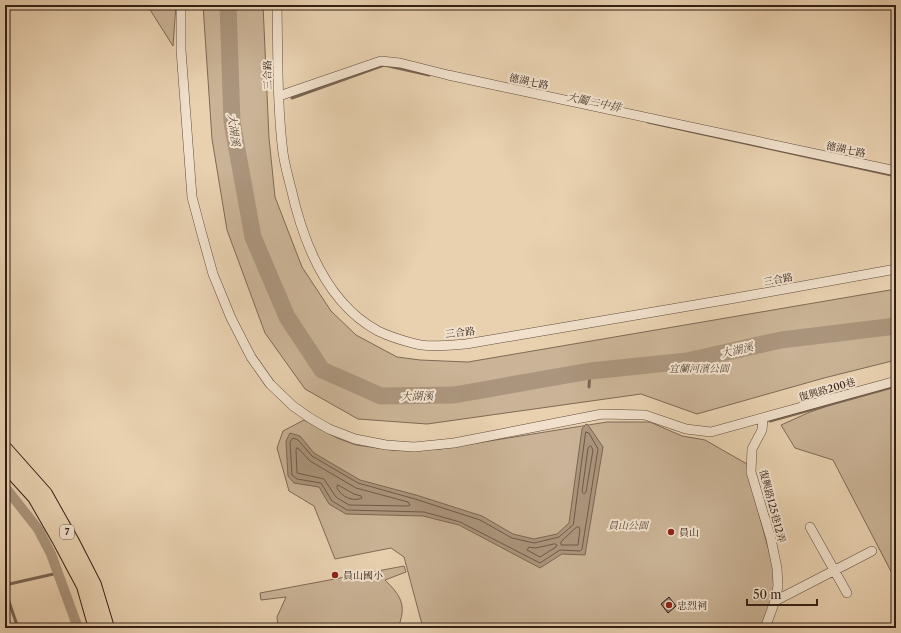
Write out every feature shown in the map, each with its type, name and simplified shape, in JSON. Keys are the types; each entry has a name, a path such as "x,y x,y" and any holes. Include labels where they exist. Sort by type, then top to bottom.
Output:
{"main road":[{"name":"7","path":"5,449 45,494 65,528 94,584 106,628"},
{"name":"7","path":"5,464 35,497 59,539 84,586 96,628"}],"street":[{"name":"復興路200巷","path":"181,5 181,50 192,196 213,274 231,318 251,357 270,384 293,406 329,429 355,439 386,445 414,447 454,443 602,414 645,415 686,429 711,432 763,419 896,381"},
{"name":"三合路","path":"277,5 279,96 283,154 296,210 309,248 324,279 346,307 360,319 379,331 413,344 466,344 896,269"},
{"name":"德湖七路","path":"279,96 381,61 400,63 448,75 896,171"},
{"name":"復興路125巷12弄","path":"763,419 762,430 752,449 751,472 771,539 777,568 778,586 776,601 765,628"},
{"path":"810,527 847,593"},
{"path":"776,601 872,551"}],"green space":[{"path":"147,5 176,5 173,46"},
{"name":"宜蘭河濱公園","path":"203,5 263,5 269,138 275,197 302,267 331,311 356,335 397,357 420,360 468,362 896,289 896,360 824,378 697,414 641,394 427,424 358,419 305,389 265,333 227,230 212,139"},
{"path":"896,383 896,581 833,460 795,448 781,425 810,412"},
{"name":"員山公園","path":"304,420 337,438 356,445 393,450 440,449 607,422 650,422 682,436 705,440 747,464 773,566 774,583 772,602 761,628 423,628 404,557 391,548 335,559 314,506 289,491 277,448 283,431"},
{"path":"404,566 406,572 385,580 399,596 401,601 402,613 398,628 278,628 277,617 286,597 261,600 260,593"}],"water":[{"path":"586,424 603,447 585,555 562,554 540,568 459,525 423,516 346,514 329,504 319,487 294,483 288,476 286,441 290,433 300,436 314,453 360,480 416,495 482,516 513,534 534,539 557,534 569,523 582,429"}],"building":[{"name":"忠烈祠","path":"669,597 676,606 668,613 661,604"}],"waterway":[{"name":"大湖溪","path":"228,5 232,122 253,237 287,317 322,370 381,396 454,395 590,371 687,361 781,340 896,326"},
{"name":"大鬮二中排","path":"292,98 384,65 429,75"},
{"name":"大鬮二中排","path":"648,122 896,176"},
{"path":"589,387 590,371"},
{"path":"770,421 896,386"},
{"path":"5,487 38,529 51,554 78,628"},
{"path":"5,585 58,573"},
{"path":"5,590 18,628"}],"place":[{"name":"員山","path":"671,532"},
{"name":"員山國小","path":"335,575"},
{"name":"忠烈祠","path":"669,605"}]}
